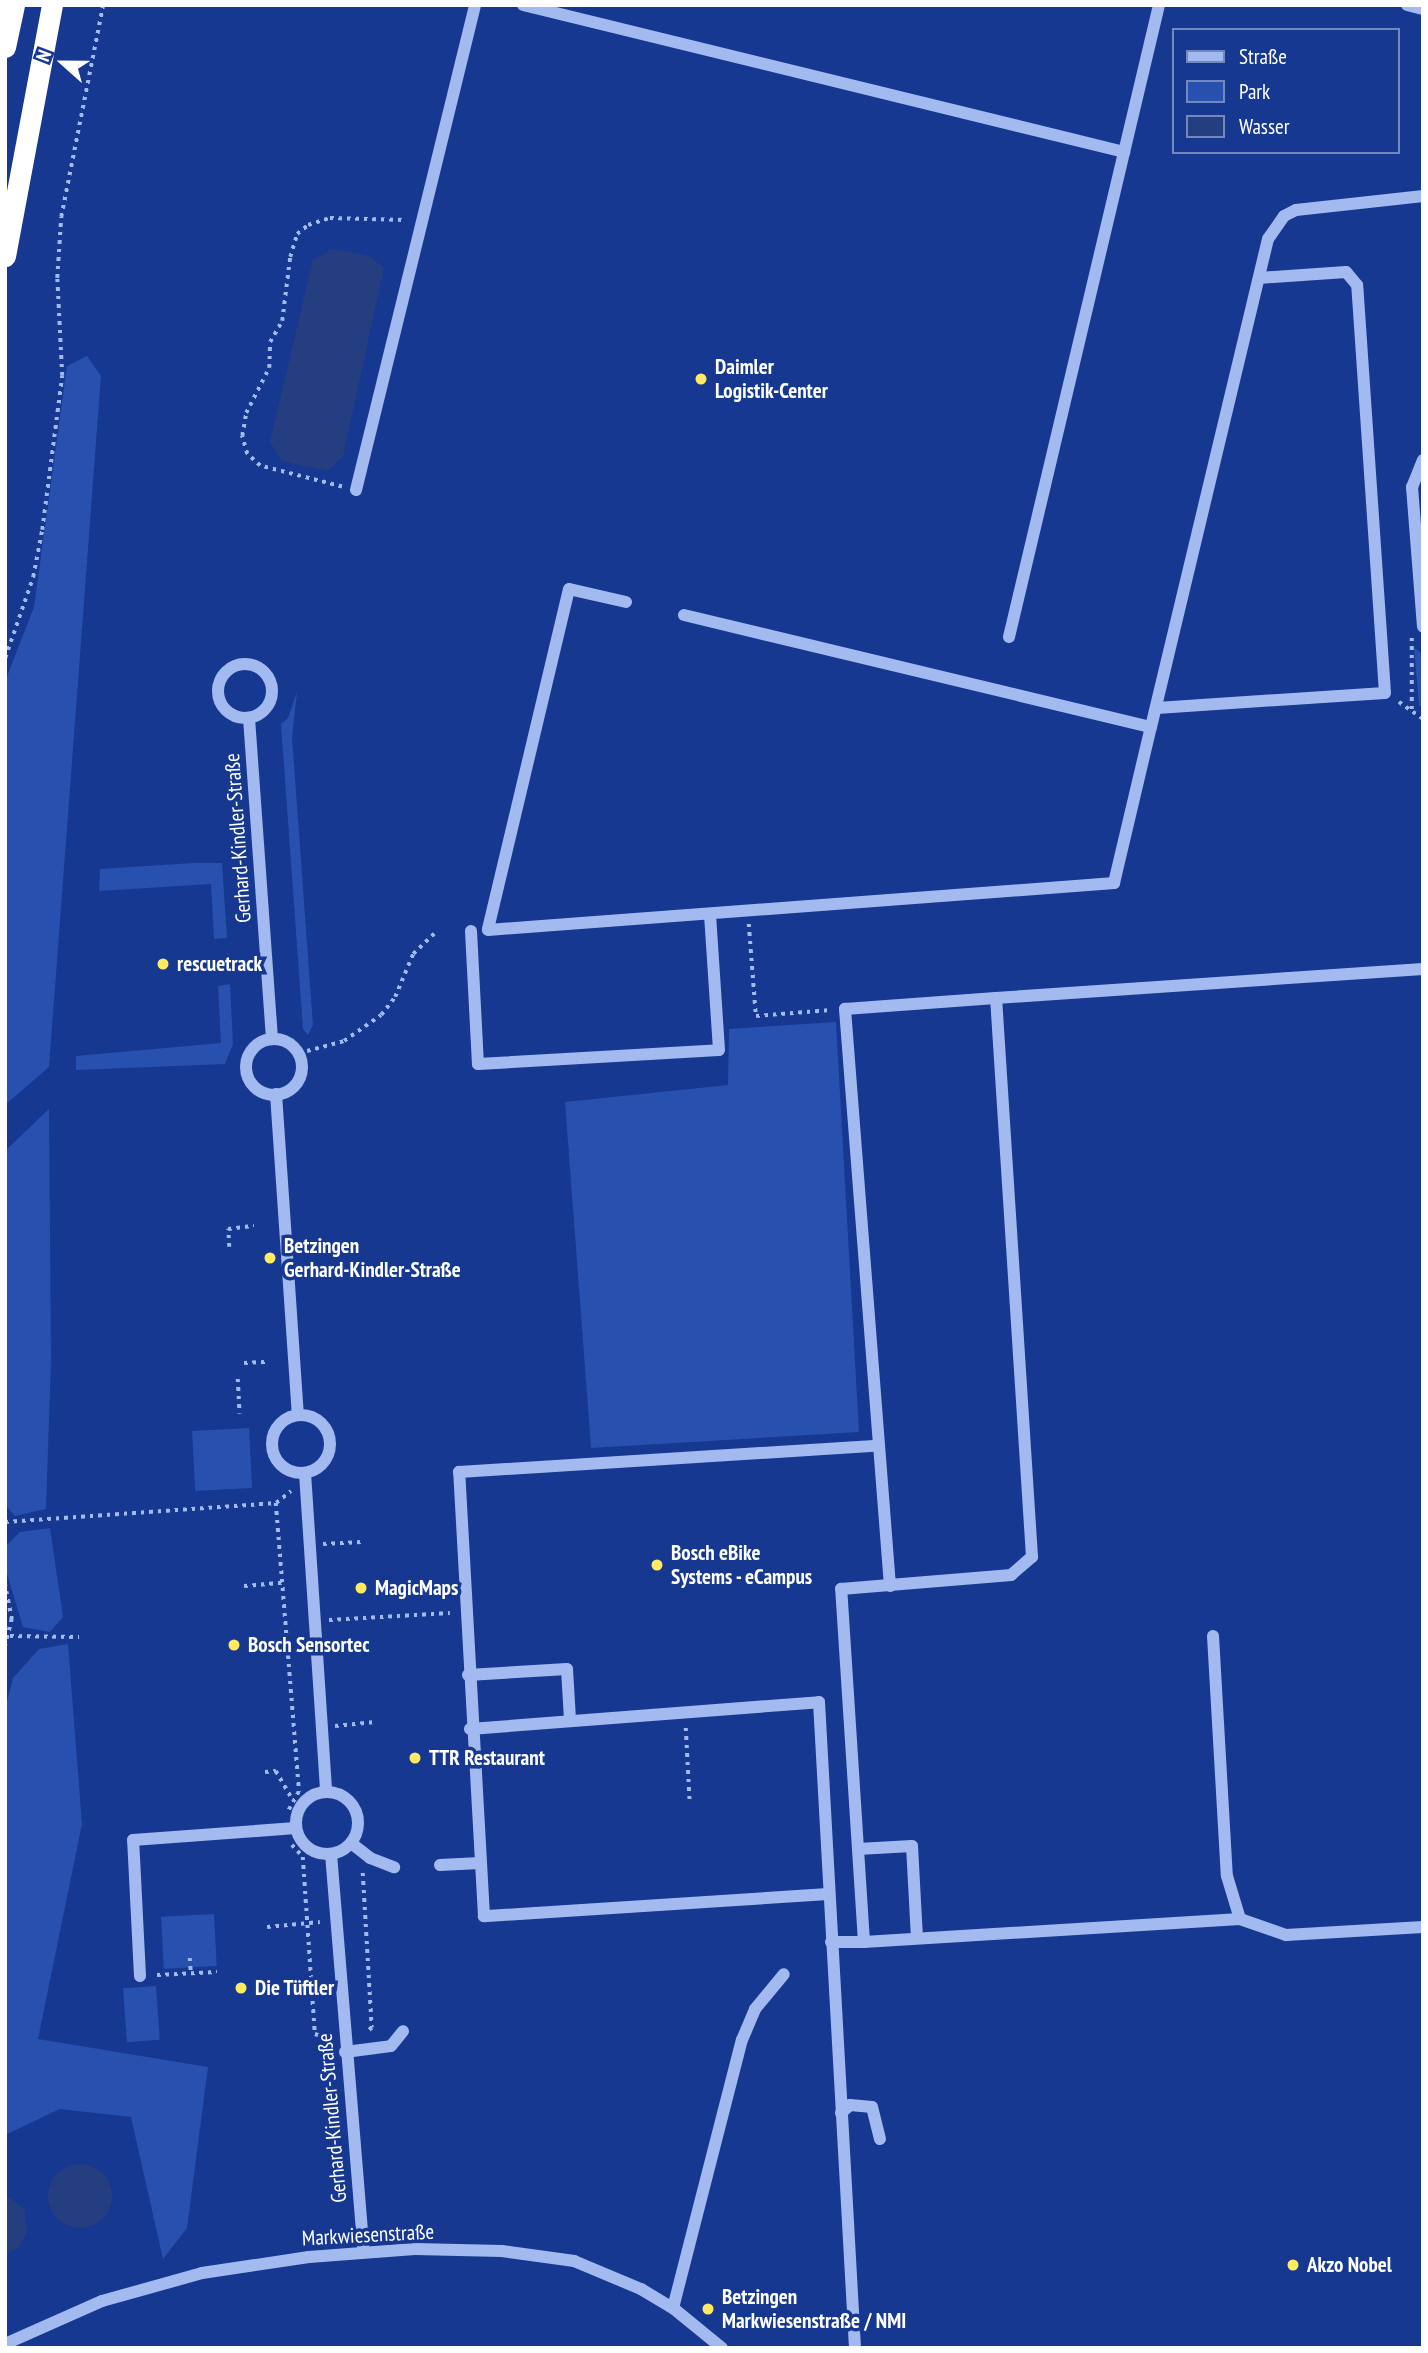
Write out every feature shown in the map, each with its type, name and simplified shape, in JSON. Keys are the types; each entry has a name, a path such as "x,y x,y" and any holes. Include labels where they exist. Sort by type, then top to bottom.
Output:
{"highway":[{"path":"5,47 14,5"},
{"path":"5,256 52,5"}],"street":[{"path":"356,490 475,5"},
{"path":"523,5 1124,152"},
{"path":"1009,638 1159,5"},
{"path":"1407,5 1423,9"},
{"path":"626,601 569,589 488,930 1114,883 1268,239 1284,216 1331,205 1423,197"},
{"path":"1157,708 1385,693 1357,285 1346,272 1259,278"},
{"path":"1421,626 1419,527 1412,487 1423,460"},
{"path":"684,615 1151,727"},
{"path":"248,663 261,668 273,691 261,714 249,718 225,710 218,684 224,673 248,663"},
{"name":"Gerhard-Kindler-Straße","path":"249,718 272,1039"},
{"path":"471,931 478,1064 719,1050 710,914"},
{"path":"890,1586 845,1009 1423,968"},
{"path":"864,1942 841,1589 1011,1575 1032,1556 996,998"},
{"path":"272,1039 294,1047 302,1064 297,1082 276,1094 257,1089 246,1069 254,1047 272,1039"},
{"path":"276,1094 298,1414"},
{"path":"298,1414 323,1425 330,1446 320,1466 305,1473 279,1464 272,1442 281,1422 298,1414"},
{"path":"828,1894 484,1916 458,1472 877,1446"},
{"path":"305,1473 307,1545 326,1791"},
{"path":"1213,1636 1227,1877 1240,1919"},
{"path":"468,1675 568,1669 570,1720"},
{"path":"471,1729 819,1702 855,2348"},
{"path":"291,1828 299,1811 311,1797 326,1791"},
{"path":"326,1791 352,1805 358,1824 356,1847"},
{"path":"291,1828 309,1849 331,1854 356,1847 394,1867"},
{"path":"140,1976 133,1840 291,1828"},
{"path":"858,1849 912,1846 917,1938"},
{"name":"Gerhard-Kindler-Straße","path":"331,1854 344,2046 364,2252"},
{"path":"440,1865 480,1863"},
{"path":"831,1941 864,1942 1240,1919 1286,1935 1423,1927"},
{"path":"673,2308 742,2040 755,2009 784,1974"},
{"path":"344,2046 391,2046 403,2031"},
{"path":"841,2113 850,2105 872,2107 880,2139"},
{"name":"Markwiesenstraße","path":"5,2344 56,2318 151,2284 253,2263 364,2252 538,2254 607,2273 673,2308 722,2348"}],"path":[{"path":"5,658 33,577 42,530 62,376 59,238 103,5"},
{"path":"356,490 260,466 247,454 242,436 246,413 269,368 270,342 282,321 290,257 297,234 308,225 330,218 422,221"},
{"path":"1412,712 1411,641 1421,626"},
{"path":"1385,693 1423,719"},
{"path":"748,911 756,1016 845,1009"},
{"path":"307,1051 344,1041 381,1015 395,998 413,954 435,933"},
{"path":"195,963 236,960"},
{"path":"229,1247 228,1228 254,1226"},
{"path":"244,1363 265,1362"},
{"path":"238,1379 240,1414"},
{"path":"304,1487 284,1493 276,1503 299,1792 293,1800 291,1828 293,1848 303,1857 315,2034 329,2040"},
{"path":"5,1522 276,1503"},
{"path":"307,1545 362,1542"},
{"path":"5,1583 11,1603 10,1636 5,1648"},
{"path":"244,1586 282,1583"},
{"path":"313,1621 443,1611"},
{"path":"10,1636 79,1637"},
{"path":"685,1712 690,1804"},
{"path":"322,1727 375,1722"},
{"path":"265,1772 276,1771 293,1800"},
{"path":"344,2046 372,2028 356,1847"},
{"path":"267,1927 336,1921"},
{"path":"190,1958 191,1973"},
{"path":"140,1976 217,1972"}],"green space":[{"path":"87,356 101,376 49,1067 5,1105 6,679 34,607 67,366"},
{"path":"1414,647 1423,655 1423,708 1419,705"},
{"path":"297,692 292,737 313,1025 308,1035 303,1029 281,724 288,718"},
{"path":"222,863 227,938 214,939 211,884 99,891 100,869"},
{"path":"230,984 233,1044 225,1064 76,1070 76,1056 221,1043 218,986"},
{"path":"836,1022 859,1432 591,1448 565,1102 728,1085 729,1029"},
{"path":"49,1109 51,1360 46,1509 15,1516 5,1505 5,1151"},
{"path":"249,1428 252,1488 195,1491 192,1431"},
{"path":"50,1528 63,1617 50,1632 23,1627 5,1567 5,1547 20,1532"},
{"path":"68,1644 82,1824 38,2039 208,2067 187,2228 163,2259 131,2117 60,2109 5,2135 5,1710 13,1678 39,1649"},
{"path":"214,1914 217,1966 164,1969 161,1917"},
{"path":"156,1986 160,2040 127,2042 123,1988"}],"water":[{"path":"332,249 369,256 384,268 343,456 328,471 282,461 270,442 313,260"},
{"path":"74,2164 86,2164 103,2173 110,2184 110,2208 103,2219 86,2228 74,2228 62,2223 53,2214 48,2202 48,2190 53,2178 62,2169"},
{"path":"5,2194 25,2210 27,2231 19,2247 5,2255"}],"place":[{"name":"Daimler Logistik-Center","path":"701,379"},
{"name":"rescuetrack","path":"163,964"},
{"name":"Betzingen Gerhard-Kindler-Straße","path":"270,1258"},
{"name":"Bosch eBike Systems - eCampus","path":"657,1565"},
{"name":"MagicMaps","path":"361,1588"},
{"name":"Bosch Sensortec","path":"234,1645"},
{"name":"TTR Restaurant","path":"415,1758"},
{"name":"Die Tüftler","path":"241,1988"},
{"name":"Akzo Nobel","path":"1293,2265"},
{"name":"Betzingen Markwiesenstraße / NMI","path":"708,2309"}]}
